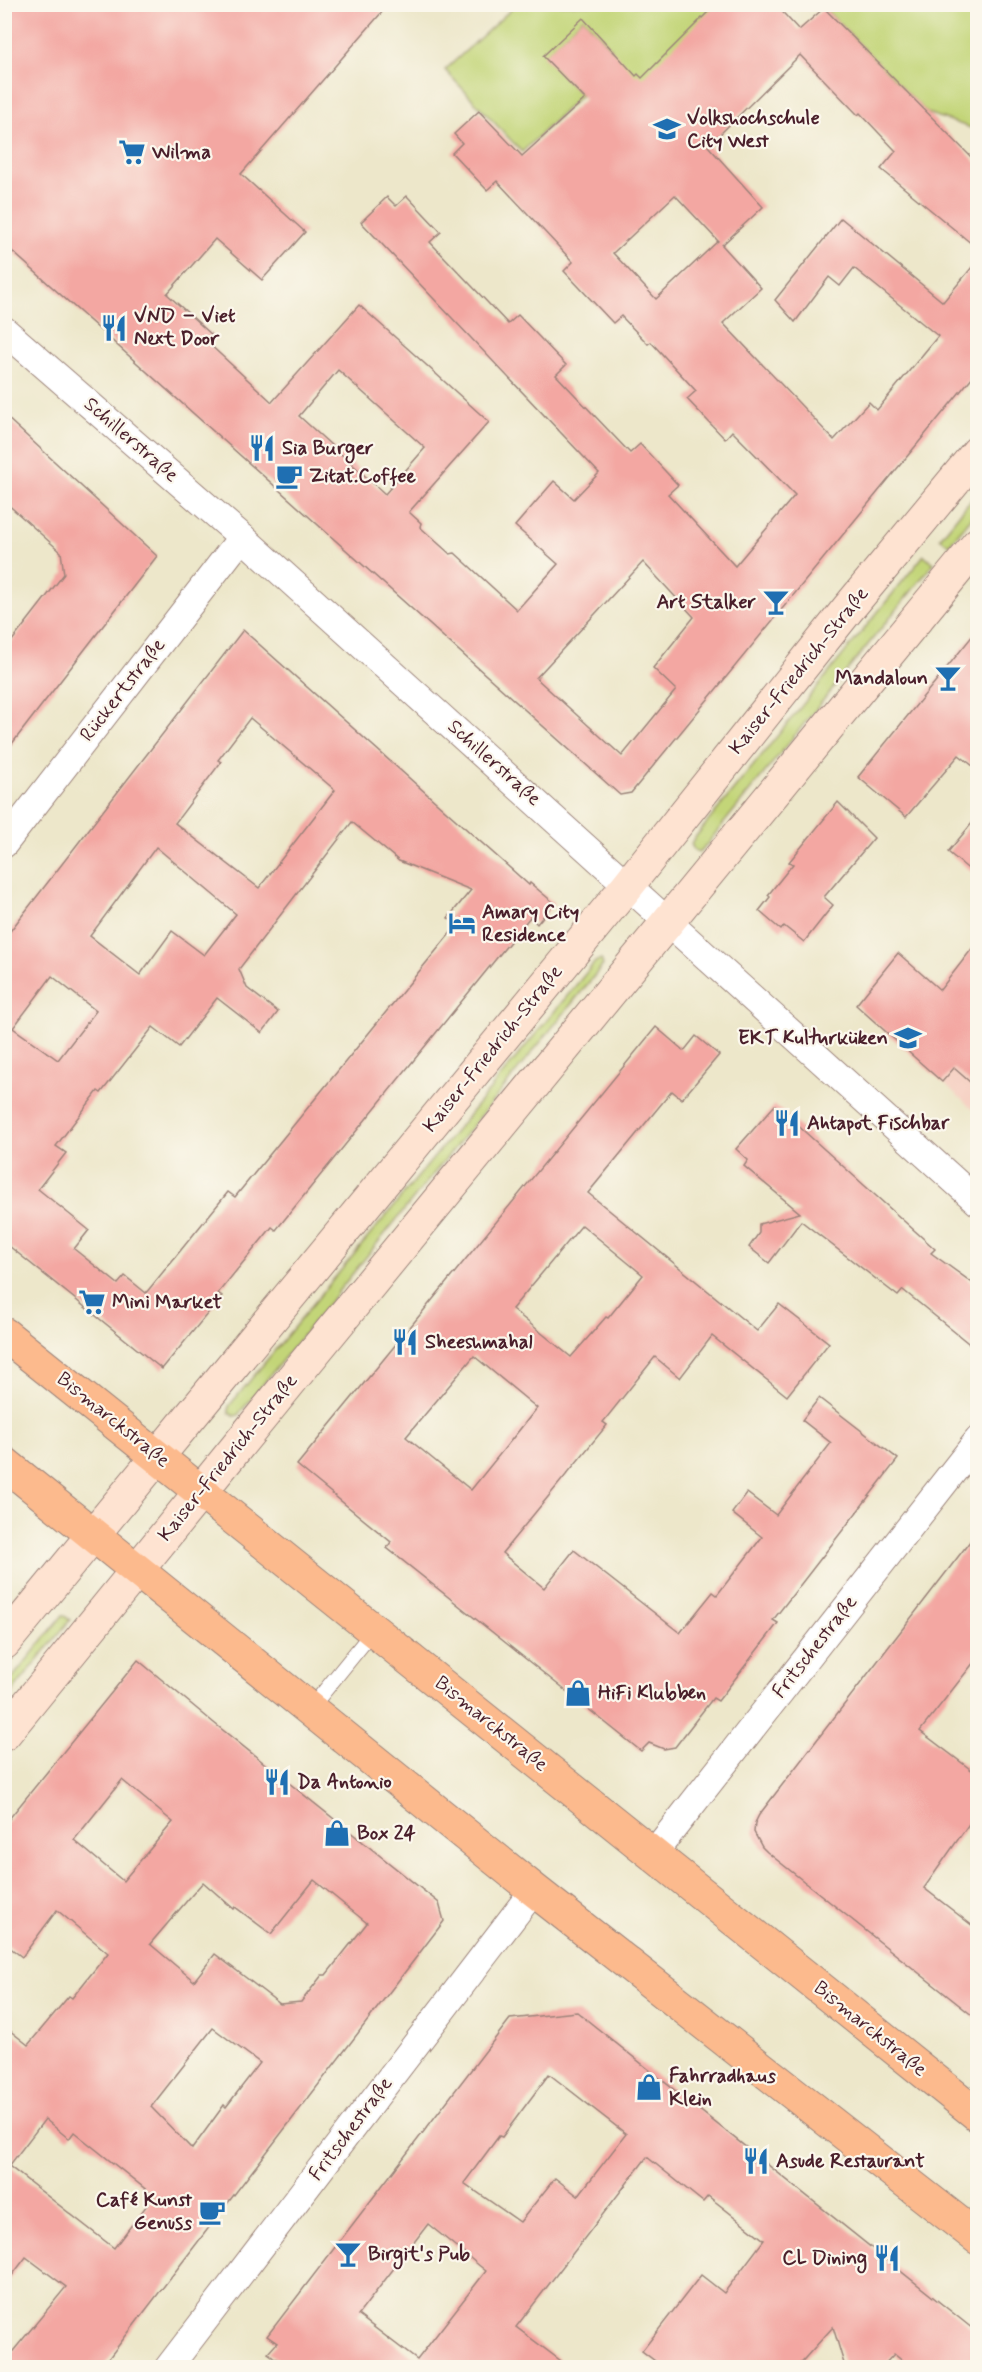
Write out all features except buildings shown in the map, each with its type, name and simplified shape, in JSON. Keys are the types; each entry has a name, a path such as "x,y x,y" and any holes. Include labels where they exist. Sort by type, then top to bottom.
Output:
{"main road":[{"name":"Kaiser-Friedrich-Straße","path":"4,1643 628,885 847,610 978,452"},
{"name":"Kaiser-Friedrich-Straße","path":"4,1734 201,1490 978,544"},
{"name":"Bismarckstraße","path":"4,1334 978,2115"},
{"path":"4,1463 534,1890 978,2238"}],"street":[{"name":"Schillerstraße","path":"4,330 242,537 978,1202"},
{"name":"Rückertstraße","path":"4,844 242,537"},
{"name":"Fritschestraße","path":"653,1854 978,1440"},
{"name":"Fritschestraße","path":"168,2367 534,1890"}],"lane":[{"path":"310,1709 374,1630"}],"shaded area":[{"path":"977,990 977,1113 921,1063"}],"green space":[{"path":"827,4 977,5 977,122 971,128 927,113 824,8"},
{"path":"516,5 716,5 643,80 625,86 611,48 583,18 544,56 581,95 522,152 445,70"},
{"path":"977,492 977,511 949,545 940,538"},
{"path":"924,555 934,563 703,849 699,852 694,850 691,844 693,840"},
{"path":"601,959 603,965 238,1415 234,1416 229,1413 229,1406 595,962"},
{"path":"63,1615 70,1620 5,1701 5,1687"}],"place":[{"name":"Volkshochschule City West","path":"667,129"},
{"name":"Wilma","path":"132,152"},
{"name":"VND – Viet Next Door","path":"114,328"},
{"name":"Sia Burger","path":"262,448"},
{"name":"Zitat.Coffee","path":"289,476"},
{"name":"Art Stalker","path":"776,602"},
{"name":"Mandaloun","path":"948,678"},
{"name":"Amary City Residence","path":"462,923"},
{"name":"EKT Kulturküken","path":"908,1038"},
{"name":"Ahtapot Fischbar","path":"787,1123"},
{"name":"Mini Market","path":"92,1302"},
{"name":"Sheeshmahal","path":"405,1342"},
{"name":"HiFi Klubben","path":"578,1693"},
{"name":"Da Antonio","path":"277,1782"},
{"name":"Box 24","path":"337,1833"},
{"name":"Fahrradhaus Klein","path":"649,2087"},
{"name":"Asude Restaurant","path":"756,2161"},
{"name":"Café Kunst Genuss","path":"212,2212"},
{"name":"Birgit's Pub","path":"348,2254"},
{"name":"CL Dining","path":"887,2258"}]}
